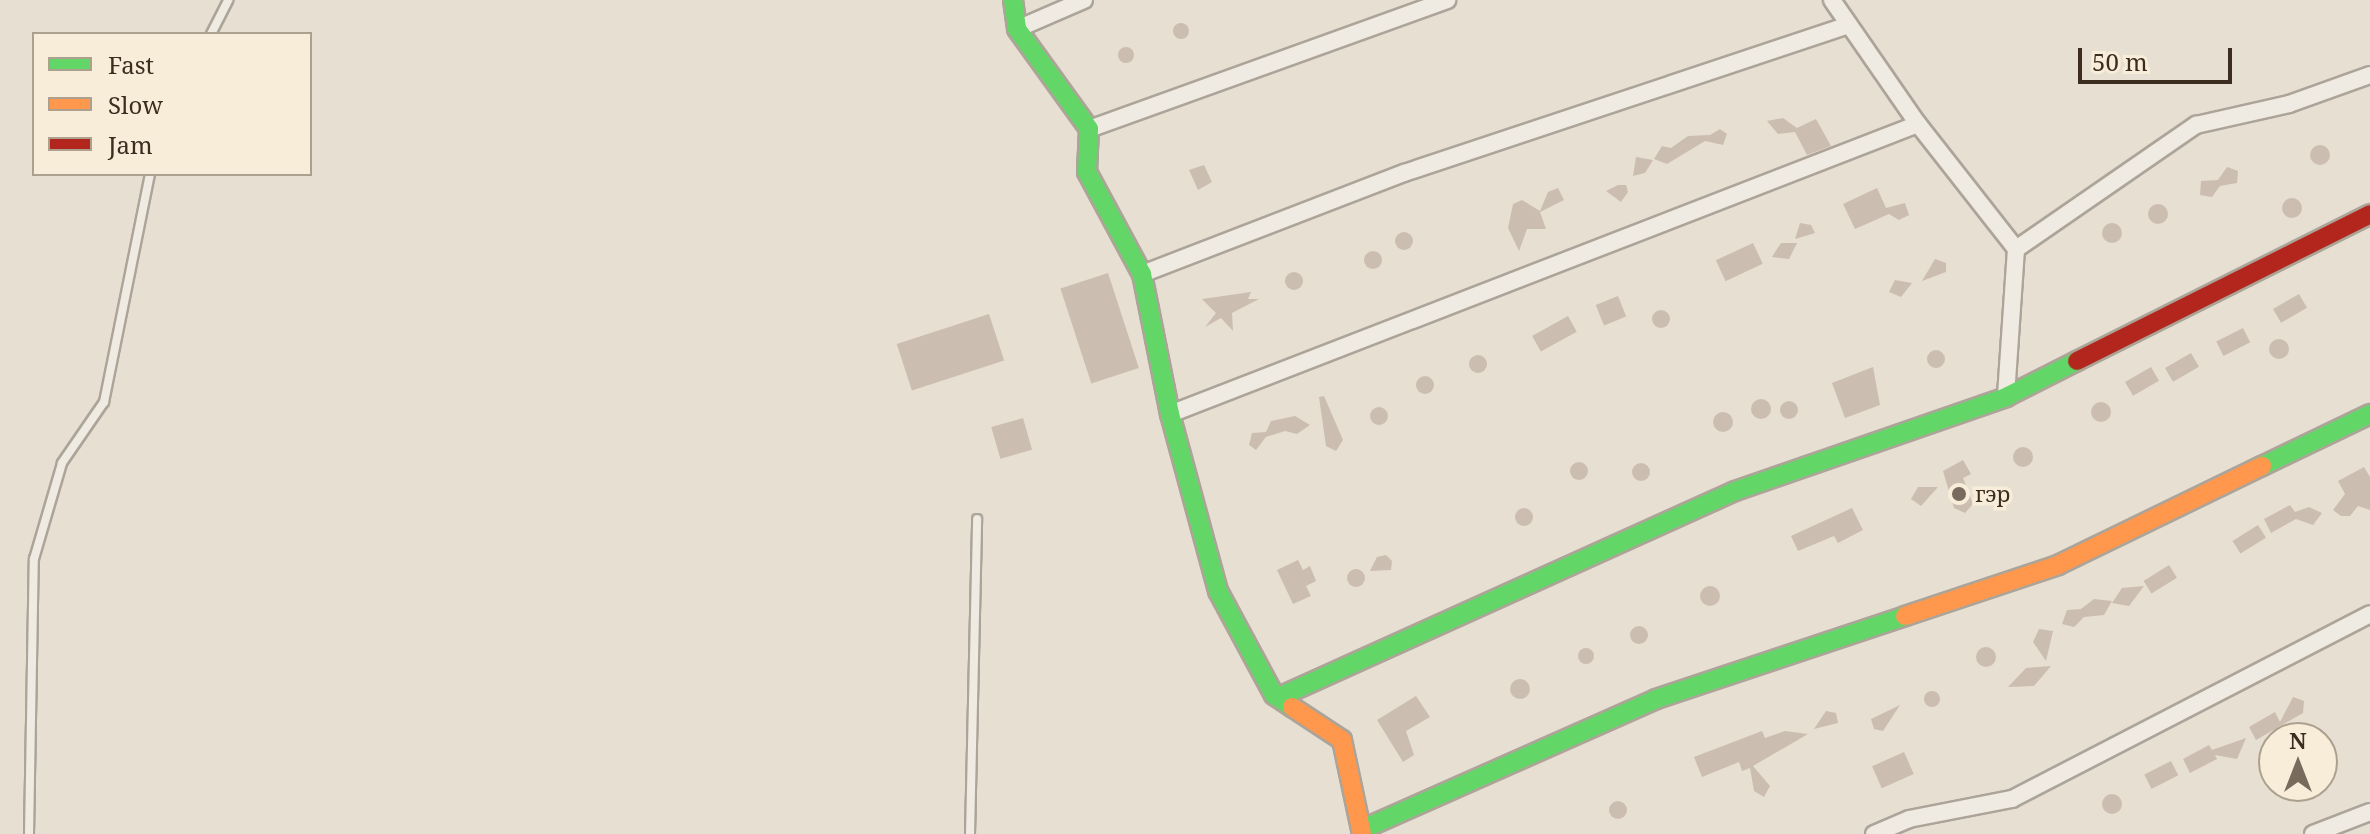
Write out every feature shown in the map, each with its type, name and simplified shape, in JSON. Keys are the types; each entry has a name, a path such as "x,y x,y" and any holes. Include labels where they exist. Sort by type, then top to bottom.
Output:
{"street":[{"path":"1013,0 1017,29 1089,129 1087,172 1142,274 1170,414 1218,591 1279,697 1342,740 1362,832 1656,699 2058,565 2370,414"},
{"path":"1017,29 1084,0"},
{"path":"1089,129 1448,0"},
{"path":"1832,0 1918,124 2016,249 2006,397"},
{"path":"1142,274 1404,173 1849,25"},
{"path":"2016,249 2196,125 2289,104 2370,75"},
{"path":"1170,414 1918,124"},
{"path":"1279,697 1735,491 2006,397 2370,214"},
{"path":"1874,834 1909,819 2012,799 2370,614"},
{"path":"2313,834 2370,812"}],"lane":[{"path":"212,32 228,0"},
{"path":"29,834 34,559 62,463 104,402 150,176"},
{"path":"970,834 977,519"}],"building":[{"path":"1178,23 1184,23 1189,31 1187,37 1178,39 1173,34 1173,28"},
{"path":"1123,47 1129,47 1134,55 1132,61 1123,63 1118,58 1118,52"},
{"path":"1783,118 1797,128 1816,119 1831,146 1807,155 1795,132 1778,134 1767,121"},
{"path":"1720,129 1727,134 1723,145 1705,141 1667,164 1654,159 1662,146 1671,148 1688,136 1710,135"},
{"path":"2320,145 2327,148 2330,155 2327,162 2320,165 2313,162 2310,155 2313,148"},
{"path":"1636,157 1653,160 1645,173 1633,176"},
{"path":"1204,165 1212,182 1198,190 1189,170"},
{"path":"2227,167 2238,171 2237,183 2220,186 2212,197 2200,195 2201,181 2218,180"},
{"path":"1626,185 1628,192 1621,202 1606,191"},
{"path":"1558,188 1564,200 1540,212 1546,229 1527,229 1519,251 1508,228 1513,204 1522,200 1540,211 1548,192"},
{"path":"1877,188 1886,208 1905,203 1909,215 1899,220 1889,214 1855,229 1843,204"},
{"path":"2292,198 2299,201 2302,208 2299,215 2292,218 2285,215 2282,208 2285,201"},
{"path":"2158,204 2165,207 2168,214 2165,221 2158,224 2151,221 2148,214 2151,207"},
{"path":"1800,223 1811,225 1815,233 1795,239"},
{"path":"2112,223 2119,226 2122,233 2119,240 2112,243 2105,240 2102,233 2105,226"},
{"path":"1404,232 1413,241 1404,250 1395,241"},
{"path":"1753,243 1763,264 1726,281 1716,260"},
{"path":"1781,243 1797,243 1789,259 1772,257"},
{"path":"1373,251 1382,260 1373,269 1364,260"},
{"path":"1935,259 1946,263 1946,272 1922,281"},
{"path":"1290,272 1298,272 1303,281 1301,288 1290,290 1285,285 1285,277"},
{"path":"1108,273 1139,368 1091,384 1060,288"},
{"path":"1895,280 1912,283 1901,297 1889,292"},
{"path":"1251,292 1248,299 1259,299 1232,313 1233,331 1221,318 1205,327 1216,313 1202,299"},
{"path":"2299,294 2307,308 2281,323 2273,309"},
{"path":"1618,296 1626,316 1604,325 1596,305"},
{"path":"1661,310 1670,319 1661,328 1652,319"},
{"path":"989,314 1004,361 912,391 897,344"},
{"path":"1568,316 1577,332 1541,352 1532,336"},
{"path":"2243,328 2250,342 2224,356 2216,342"},
{"path":"2279,339 2286,342 2289,349 2286,356 2279,359 2272,356 2269,349 2272,342"},
{"path":"1932,350 1940,350 1945,359 1943,366 1932,368 1927,363 1927,355"},
{"path":"2191,353 2199,367 2173,382 2165,368"},
{"path":"1474,355 1482,355 1487,364 1485,371 1474,373 1469,368 1469,360"},
{"path":"1873,367 1880,405 1845,418 1832,383"},
{"path":"2151,367 2159,381 2133,396 2125,382"},
{"path":"1421,376 1429,376 1434,385 1432,392 1421,394 1416,389 1416,381"},
{"path":"1324,396 1343,440 1336,451 1326,446 1319,397"},
{"path":"1761,399 1768,402 1771,409 1768,416 1761,419 1754,416 1751,409 1754,402"},
{"path":"1789,401 1798,410 1789,419 1780,410"},
{"path":"2101,402 2108,405 2111,412 2108,419 2101,422 2094,419 2091,412 2094,405"},
{"path":"1379,407 1388,416 1379,425 1370,416"},
{"path":"1723,412 1730,415 1733,422 1730,429 1723,432 1716,429 1713,422 1716,415"},
{"path":"1295,416 1310,425 1297,434 1285,431 1266,437 1256,450 1249,445 1252,433 1266,432 1271,421"},
{"path":"1023,418 1032,450 1000,459 991,427"},
{"name":"гэр","path":"2023,447 2030,450 2033,457 2030,464 2023,467 2016,464 2013,457 2016,450"},
{"path":"1963,460 1971,474 1963,478 1973,504 1965,513 1954,508 1943,471"},
{"path":"1579,462 1588,471 1579,480 1570,471"},
{"path":"1637,463 1645,463 1650,472 1648,479 1637,481 1632,476 1632,468"},
{"path":"2364,467 2370,477 2370,510 2358,506 2350,516 2341,516 2333,510 2345,494 2338,481"},
{"path":"1918,487 1938,487 1921,506 1911,499"},
{"path":"2290,505 2295,512 2309,507 2322,513 2313,525 2296,519 2271,533 2264,519"},
{"path":"1524,508 1533,517 1524,526 1515,517"},
{"path":"1852,508 1863,530 1838,543 1834,536 1798,551 1791,536"},
{"path":"2258,525 2266,538 2241,554 2233,541"},
{"path":"1386,555 1392,561 1391,570 1370,571 1377,557"},
{"path":"1298,560 1303,570 1310,566 1316,581 1306,586 1311,596 1293,604 1277,570"},
{"path":"2169,565 2177,578 2152,594 2144,581"},
{"path":"1356,569 1365,578 1356,587 1347,578"},
{"path":"1710,586 1717,589 1720,596 1717,603 1710,606 1703,603 1700,596 1703,589"},
{"path":"2144,586 2129,606 2112,603 2122,588"},
{"path":"2094,599 2112,601 2104,615 2084,617 2074,627 2062,624 2067,610 2081,609"},
{"path":"1639,626 1648,635 1639,644 1630,635"},
{"path":"2039,629 2053,631 2046,661 2033,642"},
{"path":"1986,647 1993,650 1996,657 1993,664 1986,667 1979,664 1976,657 1979,650"},
{"path":"1583,648 1589,648 1594,656 1592,662 1583,664 1578,659 1578,653"},
{"path":"2051,666 2034,686 2008,687 2026,668"},
{"path":"1516,679 1524,679 1530,689 1524,699 1516,699 1510,693 1510,685"},
{"path":"1932,691 1938,693 1938,705 1932,707 1926,705 1924,699 1926,693"},
{"path":"1416,696 1430,717 1406,731 1414,755 1403,762 1377,720"},
{"path":"2293,697 2304,701 2303,713 2287,722 2280,722"},
{"path":"1900,705 1883,731 1874,729 1871,719"},
{"path":"1826,711 1836,713 1838,723 1814,729"},
{"path":"2275,712 2280,722 2258,722 2256,740 2249,727"},
{"path":"1762,731 1765,738 1785,731 1808,734 1753,766 1770,786 1764,797 1754,791 1750,768 1742,771 1739,762 1702,777 1694,757"},
{"path":"2246,738 2237,759 2215,755 2217,759 2190,773 2183,759 2209,745 2212,750"},
{"path":"1904,752 1914,774 1882,788 1872,766"},
{"path":"2171,761 2178,775 2152,789 2144,775"},
{"path":"2112,794 2119,797 2122,804 2119,811 2112,814 2105,811 2102,804 2105,797"},
{"path":"1618,801 1627,810 1618,819 1609,810"}],"traffic: fast":[{"path":"1013,0 1017,29 1089,129 1087,172 1142,274 1170,414 1218,591 1274,695 1292,707"},
{"path":"1279,697 1735,491 2006,397 2077,361"},
{"path":"2262,466 2370,414"},
{"path":"1363,829 1656,699 1905,616"}],"traffic: slow":[{"path":"1905,616 2058,565 2262,466"},
{"path":"1292,707 1342,740 1362,834"}],"traffic: jam":[{"path":"2077,361 2370,214"}],"place":[{"name":"гэр","path":"1959,494"}]}
